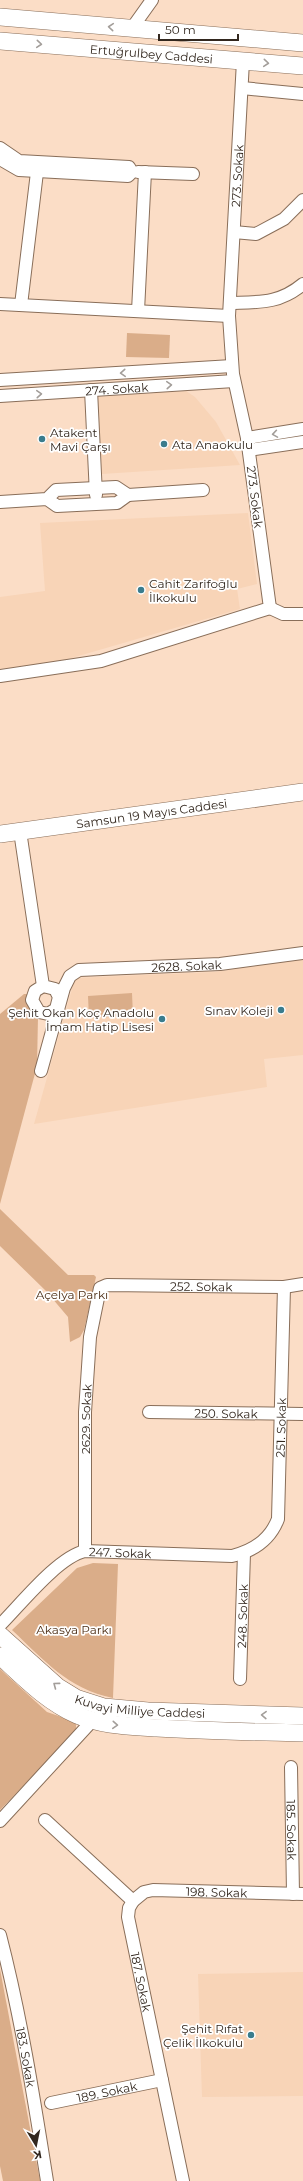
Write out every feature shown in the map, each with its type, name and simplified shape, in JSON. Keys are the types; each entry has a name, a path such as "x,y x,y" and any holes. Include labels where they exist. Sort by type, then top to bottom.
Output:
{"main road":[{"name":"Ertuğrulbey Caddesi","path":"0,18 303,43"},
{"name":"Ertuğrulbey Caddesi","path":"0,41 303,66"},
{"name":"Samsun 19 Mayıs Caddesi","path":"0,834 303,792"},
{"name":"Kuvayi Milliye Caddesi","path":"0,1635 58,1687 76,1698 104,1707 148,1711 303,1716"},
{"name":"Kuvayi Milliye Caddesi","path":"0,1656 50,1700 76,1715 92,1721 107,1724 178,1729 303,1733"}],"street":[{"path":"132,28 152,0"},
{"name":"273. Sokak","path":"243,62 229,316 234,381 248,444 270,608"},
{"path":"242,88 303,94"},
{"path":"0,148 15,160 38,166 128,176 132,172 193,174"},
{"path":"0,159 15,169 38,166"},
{"path":"21,305 38,166"},
{"path":"138,311 145,172"},
{"path":"234,232 256,234 284,219 303,200"},
{"path":"230,303 269,302 291,294 303,284"},
{"path":"0,304 229,316"},
{"name":"274. Sokak","path":"0,380 232,366"},
{"name":"274. Sokak","path":"0,396 234,381"},
{"path":"91,390 96,504"},
{"path":"248,444 303,429"},
{"path":"248,444 303,442"},
{"path":"47,499 56,490 116,487 128,495"},
{"path":"0,502 47,499 57,506 117,503 128,495 203,490"},
{"path":"0,676 101,661 270,608 283,614 303,614"},
{"path":"20,831 43,986"},
{"name":"2628. Sokak","path":"59,1006 70,976 79,970 220,964 303,953"},
{"path":"41,1071 59,1006 58,992 51,987 43,986 38,988 32,995 35,1009 43,1014 48,1014 59,1006"},
{"name":"252. Sokak","path":"100,1288 107,1285 284,1287 303,1284"},
{"name":"251. Sokak","path":"244,1553 264,1541 275,1526 278,1519 284,1287"},
{"name":"2629. Sokak","path":"86,1551 85,1412 90,1337 100,1288"},
{"name":"250. Sokak","path":"149,1412 303,1414"},
{"name":"247. Sokak","path":"0,1625 69,1557 86,1551 215,1556 244,1553"},
{"name":"248. Sokak","path":"240,1679 244,1553"},
{"path":"0,1821 92,1721"},
{"name":"185. Sokak","path":"292,1767 298,1894"},
{"path":"45,1820 133,1901"},
{"name":"198. Sokak","path":"133,1901 141,1894 153,1890 298,1894"},
{"name":"187. Sokak","path":"133,1901 129,1908 128,1917 184,2181"},
{"name":"183. Sokak","path":"0,1935 8,1964 34,2098 47,2181"},
{"name":"189. Sokak","path":"52,2103 162,2080"}],"shaded area":[{"name":"Ata Anaokulu","path":"186,391 195,397 216,422 240,465 102,474 97,397"},
{"name":"Cahit Zarifoğlu İlkokulu","path":"248,513 257,584 237,589 240,609 58,662 0,669 0,597 45,591 40,523"},
{"name":"Şehit Okan Koç Anadolu İmam Hatip Lisesi","path":"303,959 303,1055 264,1059 267,1087 34,1124 75,978 215,972"},
{"name":"Şehit Rıfat Çelik İlkokulu","path":"303,1972 303,2096 202,2097 198,1974"}],"green space":[{"path":"127,333 170,335 169,358 126,357"},
{"path":"132,993 133,1016 89,1018 88,996"},
{"path":"24,994 28,994 38,1017 37,1066 0,1204 0,1014"},
{"name":"Açelya Parkı","path":"0,1209 68,1275 94,1275 96,1277 84,1330 80,1337 70,1342 68,1317 46,1291 0,1246"},
{"name":"Akasya Parkı","path":"93,1563 118,1564 113,1698 97,1694 83,1688 58,1672 12,1630 77,1568"},
{"path":"0,1669 47,1712 76,1722 76,1731 0,1810"},
{"path":"0,1969 40,2181 3,2181 0,2166"}],"place":[{"name":"Atakent Mavi Çarşı","path":"42,439"},
{"name":"Ata Anaokulu","path":"164,444"},
{"name":"Cahit Zarifoğlu İlkokulu","path":"141,590"},
{"name":"Sınav Koleji","path":"281,1010"},
{"name":"Şehit Okan Koç Anadolu İmam Hatip Lisesi","path":"162,1019"},
{"name":"Şehit Rıfat Çelik İlkokulu","path":"251,2035"}]}
